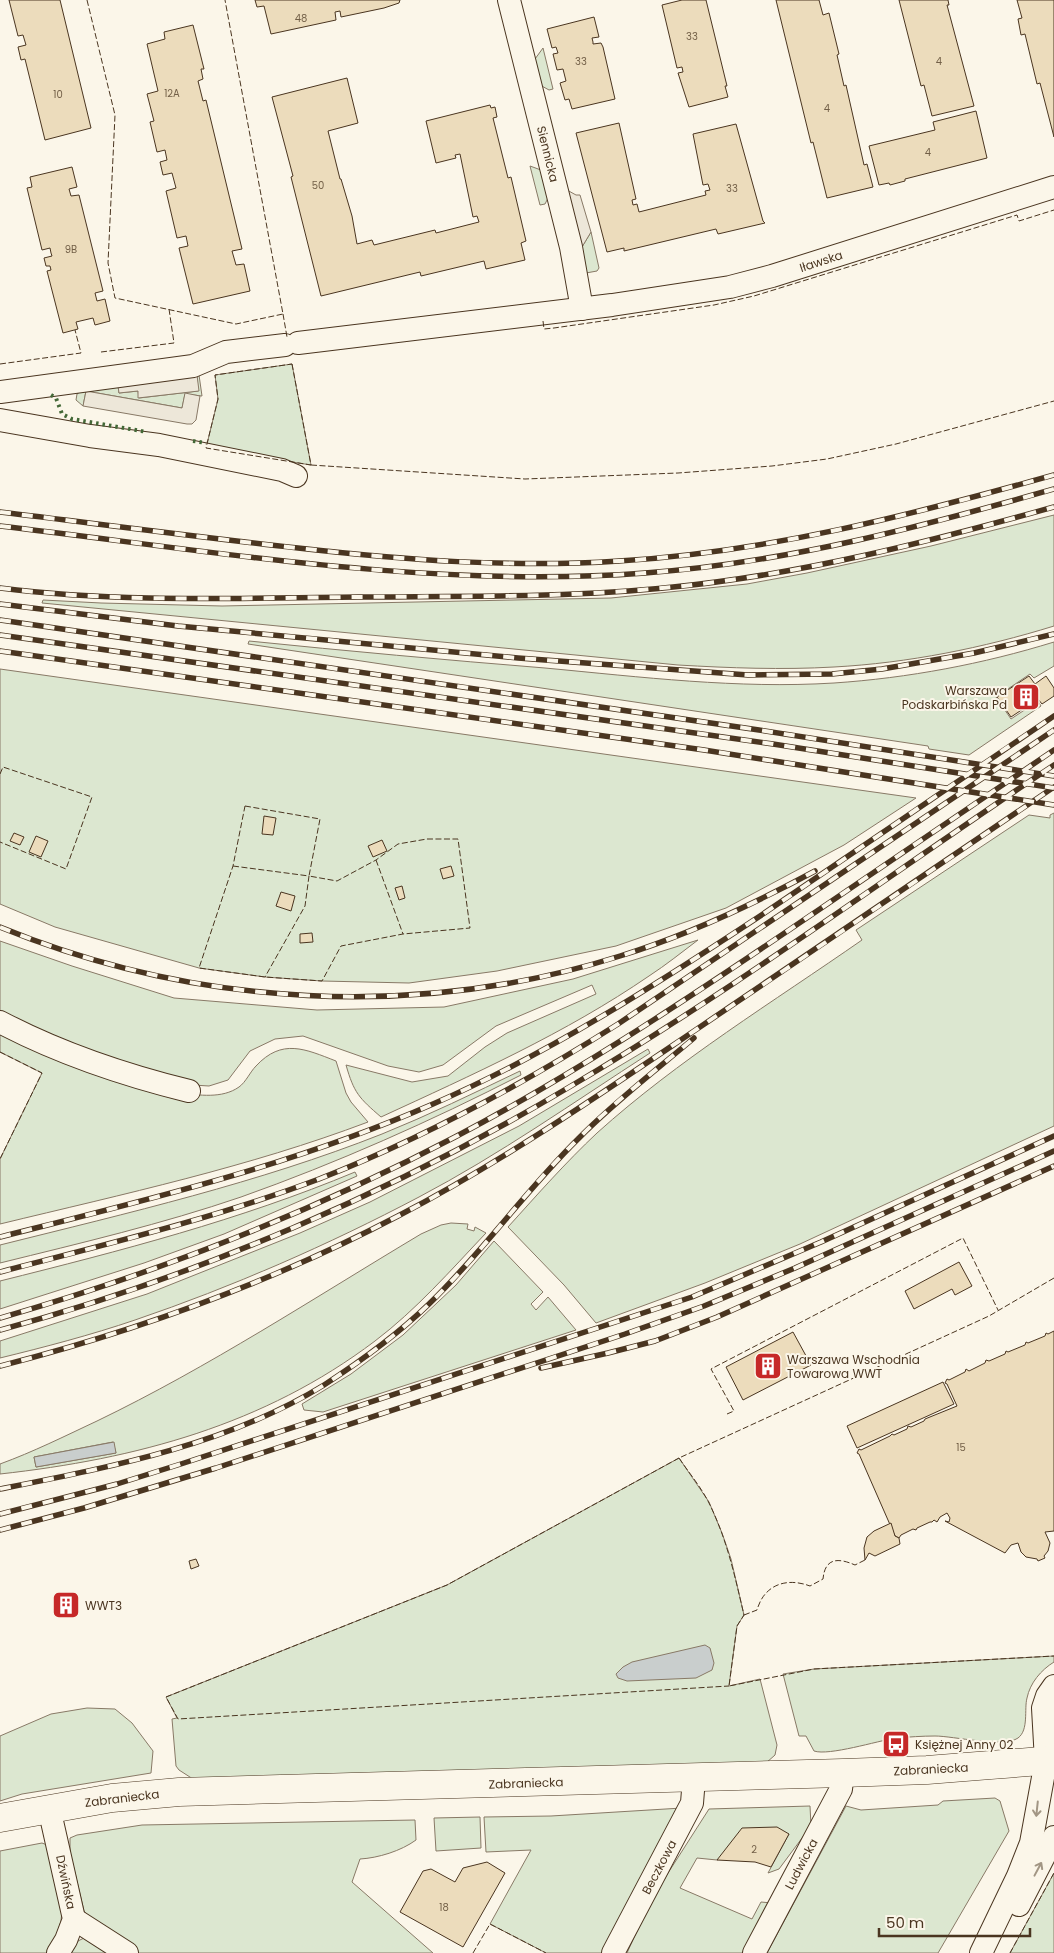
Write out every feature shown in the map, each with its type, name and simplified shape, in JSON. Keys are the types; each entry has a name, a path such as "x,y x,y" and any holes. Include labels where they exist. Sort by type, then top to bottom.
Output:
{"main road":[{"name":"Zabraniecka","path":"0,1818 112,1798 179,1792 1051,1768"}],"street":[{"name":"Siennicka","path":"508,0 572,247 582,310"},
{"name":"Iławska","path":"0,392 193,366 226,352 582,310 694,294 764,278 1054,187"},
{"path":"0,420 90,436 159,445 282,470 296,476"},
{"path":"0,1022 32,1039 150,1082 189,1091"},
{"path":"982,1953 1018,1876 1031,1843 1051,1768 1043,1708 1047,1696 1054,1686"},
{"name":"Ludwicka","path":"754,1953 841,1789 843,1773"},
{"name":"Beczkowa","path":"613,1953 692,1803 694,1778"},
{"name":"Dźwińska","path":"49,1808 74,1919 66,1940 58,1953"},
{"path":"982,1953 1019,1905 1054,1837"},
{"path":"74,1919 127,1953"}],"green space":[{"path":"543,48 553,89 549,90 540,85 535,59"},
{"path":"530,166 541,170 549,196 545,204 540,205"},
{"path":"591,232 599,268 597,271 586,273 582,247"},
{"path":"292,364 311,465 206,448 218,399 215,375"},
{"path":"197,375 199,375 202,396 185,394 182,408 86,391 83,406 76,400 77,394 81,391 118,386 119,393 138,391 139,398 198,391"},
{"path":"1054,515 1054,626 973,648 862,665 814,668 736,668 678,665 42,603 43,600 222,606 611,598 747,584 807,573 931,546"},
{"path":"249,641 726,683 834,683 890,678 973,663 1054,642 1054,666 1034,678 1030,674 996,697 1011,719 1038,701 1041,706 969,755 929,749 928,746 248,644"},
{"path":"0,669 916,798 844,845 726,908 616,946 497,971 409,983 322,981 265,977 199,968 55,927 0,904"},
{"path":"1054,813 1054,1126 800,1244 705,1283 596,1323 564,1285 508,1227 574,1155 628,1106 726,1032 862,940 856,930 1029,815 1050,818 1050,815"},
{"path":"698,940 617,997 552,1035 381,1117 358,1094 346,1065 412,1082 448,1076 485,1047 507,1033 596,994 592,985 496,1026 443,1065 419,1072 388,1066 303,1036 275,1039 250,1051 228,1080 209,1086 193,1085 130,1067 0,1011 0,941 174,998 317,1010 444,1007 573,979"},
{"path":"0,1033 180,1093 203,1095 218,1095 239,1087 256,1066 275,1052 294,1048 304,1050 336,1061 346,1093 368,1122 278,1153 232,1166 0,1224 0,1159 42,1073 0,1052"},
{"path":"648,1049 650,1053 478,1164 350,1232 208,1294 102,1331 0,1358 0,1341 147,1294 300,1233 370,1202 519,1126"},
{"path":"520,1071 521,1075 453,1109 348,1156 277,1184 211,1207 0,1263 0,1245 192,1196 288,1168 400,1127"},
{"path":"355,1172 357,1176 224,1234 144,1263 0,1309 0,1281 135,1246 224,1220"},
{"path":"451,1223 468,1224 467,1229 474,1231 475,1227 486,1233 433,1289 390,1329 333,1370 289,1395 243,1416 197,1433 149,1447 100,1459 0,1474 0,1464 97,1421 180,1378 421,1234 441,1225","holes":["113,1442 116,1453 36,1467 34,1457"]},
{"path":"494,1241 543,1292 531,1304 536,1310 548,1297 576,1330 323,1412 304,1410 302,1404 351,1374 403,1335 456,1285"},
{"path":"679,1458 709,1502 731,1559 744,1615 737,1626 729,1686 760,1679 777,1745 775,1755 766,1763 193,1779 176,1766 172,1719 177,1718 166,1697 447,1585"},
{"path":"1054,1656 1054,1662 1033,1682 1028,1692 1024,1730 1018,1738 1002,1742 943,1736 920,1736 896,1738 830,1751 814,1751 806,1736 799,1736 783,1674 814,1669"},
{"path":"87,1708 115,1709 132,1723 153,1751 151,1773 22,1794 0,1801 0,1736 51,1714"},
{"path":"995,1798 1000,1801 1009,1831 938,1953 767,1953 846,1806 861,1810 938,1805 943,1801"},
{"path":"810,1806 811,1826 779,1869 768,1873 789,1834 717,1860 697,1858 680,1888 752,1919 761,1902 772,1903 766,1918 742,1953 627,1953 646,1911 709,1809"},
{"path":"682,1808 604,1953 546,1953 490,1924 531,1850 486,1852 484,1817 551,1816"},
{"path":"480,1817 481,1848 436,1851 434,1818"},
{"path":"415,1820 416,1840 389,1853 360,1859 352,1882 433,1953 137,1953 84,1911 70,1852 70,1838 77,1835 142,1825"},
{"path":"42,1843 47,1845 62,1911 61,1921 51,1953 0,1953 0,1851"},
{"path":"1054,1873 1054,1953 1010,1953"},
{"path":"86,1937 111,1953 71,1953 78,1941"}],"shaded area":[{"path":"567,190 580,195 591,232 582,247"},
{"path":"197,375 199,391 138,398 138,391 119,393 118,386"},
{"path":"86,391 182,408 185,393 200,396 196,420 192,424 187,424 83,406"},
{"path":"114,1442 116,1453 36,1467 34,1457"},
{"path":"705,1645 710,1648 714,1663 712,1670 696,1678 627,1681 618,1678 616,1674 632,1662"}],"building":[{"path":"9,0 60,0 91,128 45,140 25,59 21,60 18,47 26,45 23,35 18,36"},
{"path":"255,0 400,0 399,3 384,8 341,17 340,11 335,12 336,20 271,34 264,6 257,7"},
{"path":"682,0 706,0 728,97 689,107 678,73 683,72 682,67 677,68 662,5"},
{"path":"776,0 819,0 823,15 829,13 839,54 837,55 844,86 846,85 864,165 867,164 873,187 827,198 813,142 811,143"},
{"path":"899,0 948,0 949,5 947,5 974,106 932,116 924,85 921,86"},
{"path":"1017,0 1054,0 1054,137 1040,83 1037,84 1025,34 1021,35 1018,19 1022,18"},
{"path":"594,17 599,37 592,38 593,44 601,43 603,47 615,99 572,109 569,99 565,100 560,83 566,81 563,69 557,70 553,54 558,53 556,47 552,48 547,29"},
{"path":"193,25 204,69 201,69 203,79 198,81 203,101 206,100 242,249 232,251 236,265 244,264 250,291 193,304 179,248 188,246 186,236 177,238 166,191 176,188 172,173 163,175 160,162 167,160 165,150 157,152 150,122 154,121 147,94 158,91 147,44 165,39 164,32"},
{"path":"347,78 358,123 328,131 352,216 357,244 372,240 374,245 435,230 436,233 479,222 477,216 473,217 460,154 455,155 456,158 436,163 426,121 490,105 491,108 495,107 497,117 493,118 508,178 511,177 526,241 521,243 525,260 486,269 484,261 421,276 420,272 321,296 291,177 293,176 272,97"},
{"path":"976,111 987,158 905,179 905,181 890,185 889,183 879,185 869,146 935,130 933,122"},
{"path":"619,123 636,199 632,200 633,205 637,204 639,212 706,195 705,191 710,190 708,184 703,185 693,134 736,124 765,223 718,234 716,229 624,251 624,248 607,252 576,133"},
{"path":"72,167 77,187 69,189 71,196 79,195 103,291 95,293 97,301 105,299 110,321 95,325 93,318 76,322 78,329 63,333 47,271 51,270 50,266 46,266 44,258 52,256 50,248 42,250 27,188 32,187 30,177"},
{"name":"Warszawa Podskarbińska Pd","path":"1029,676 1035,684 1046,676 1054,688 1054,696 1042,704 1038,699 1011,717 997,697"},
{"path":"264,816 276,818 273,835 262,834"},
{"path":"14,833 24,837 20,845 10,841"},
{"path":"36,836 48,841 41,857 29,852"},
{"path":"382,840 387,851 373,857 368,846"},
{"path":"451,866 454,876 443,879 440,869"},
{"path":"402,886 405,898 399,900 395,888"},
{"path":"281,892 295,896 291,911 276,906"},
{"path":"312,933 313,942 300,943 300,934"},
{"path":"959,1262 972,1286 955,1295 952,1289 914,1309 905,1291"},
{"path":"1054,1331 1054,1531 1045,1532 1050,1543 1048,1551 1044,1556 1045,1558 1038,1561 1037,1559 1026,1557 1021,1552 1018,1543 1011,1545 1005,1553 945,1521 949,1522 950,1518 947,1513 940,1517 937,1522 934,1520 916,1530 913,1529 901,1535 899,1538 895,1536 857,1453 859,1449 861,1450 892,1434 894,1435 907,1429 908,1426 911,1427 957,1406 945,1383 947,1379 949,1380 965,1372 966,1369 969,1371 985,1363 986,1360 989,1361 1005,1354 1006,1351 1008,1352 1025,1345 1026,1342 1028,1343 1045,1336 1046,1333"},
{"name":"Warszawa Wschodnia Towarowa WWT","path":"793,1332 811,1365 743,1400 726,1367"},
{"path":"943,1382 954,1404 857,1448 847,1426"},
{"path":"891,1523 900,1544 875,1556 869,1553 865,1560 864,1548 867,1537 874,1531"},
{"path":"196,1559 199,1566 191,1569 189,1561"},
{"name":"WWT3","path":"73,1596 78,1609 58,1615 54,1602"},
{"path":"777,1827 789,1834 771,1867 755,1862 717,1860 742,1828"},
{"path":"487,1862 505,1873 463,1947 400,1912 423,1871 431,1869 455,1882 463,1868"}],"railway":[{"path":"0,512 261,544 378,556 458,562 579,563 675,556 730,549 839,530 947,504 1054,475"},
{"path":"0,526 322,565 402,572 564,577 697,568 801,552 903,530 1054,489"},
{"path":"0,588 89,596 223,599 516,596 634,591 722,581 817,565 912,544 1054,507"},
{"path":"0,604 178,626 518,658 748,675 832,674 882,669 974,653 1054,634"},
{"path":"0,620 759,730 1054,776"},
{"path":"0,635 773,744 1054,788"},
{"path":"0,651 704,750 1054,805"},
{"path":"0,1237 219,1180 327,1145 433,1104 519,1063 602,1016 683,966 763,914 1054,716"},
{"path":"0,1272 161,1230 280,1193 319,1179 397,1146 472,1109 546,1068 618,1024 1054,730"},
{"path":"0,1318 175,1261 289,1216 400,1165 498,1114 666,1012 1054,750"},
{"path":"0,1330 148,1284 294,1228 365,1196 504,1125 694,1010 1054,765"},
{"path":"0,1366 102,1337 203,1303 350,1240 437,1195 512,1151 587,1103 1054,787"},
{"path":"0,927 74,954 151,974 229,988 307,996 386,996 465,990 543,976 620,956 670,939 719,918 768,896 815,871"},
{"path":"0,1489 126,1462 208,1438 287,1406 352,1367 429,1304 591,1126 694,1038"},
{"path":"0,1514 117,1484 184,1463 692,1297 821,1242 1054,1136"},
{"path":"0,1530 84,1508 216,1468 625,1334 704,1306 795,1268 1054,1151"},
{"path":"541,1368 655,1341 717,1317 1054,1166"}],"hedge":[{"path":"51,395 56,398 62,414 72,419 147,432"},
{"path":"193,441 206,443"}],"fence":[{"path":"87,0 115,115 108,263 115,298 236,324 283,314 225,0"},
{"path":"543,321 544,329 714,305 754,296 1017,215 1019,221 1054,210"},
{"path":"101,352 174,343 169,309"},
{"path":"283,314 287,337"},
{"path":"0,364 81,353 75,330"},
{"path":"292,364 311,465 206,448 218,399 215,375 292,364"},
{"path":"311,465 525,479 678,473 772,466 827,459 896,444 1054,401"},
{"path":"0,774 3,767 92,797 66,869 0,842"},
{"path":"245,806 320,819 309,876 337,881 376,860 398,844 427,839 458,839 470,928 403,934 341,946 322,981 265,977 199,968 233,866 245,806"},
{"path":"376,860 403,934"},
{"path":"233,866 309,876 305,906 265,977"},
{"path":"0,1052 42,1073 0,1159"},
{"path":"727,1414 734,1411 711,1369 963,1238 998,1310"},
{"path":"1054,1278 989,1316 679,1458 702,1491 721,1530 744,1615 737,1626 729,1686 814,1669 1054,1656"},
{"path":"679,1458 447,1585 166,1697 178,1719 729,1686"},
{"path":"744,1615 757,1610 765,1594 777,1585 793,1582 810,1586 823,1579 827,1567 834,1561 844,1561 855,1565 865,1560"},
{"path":"1010,1953 1054,1873"},
{"path":"473,1953 490,1924 546,1953"}],"place":[{"name":"Warszawa Podskarbińska Pd","path":"1026,697"},
{"name":"Warszawa Wschodnia Towarowa WWT","path":"768,1366"},
{"name":"WWT3","path":"66,1605"},
{"name":"Księżnej Anny 02","path":"896,1744"}]}
